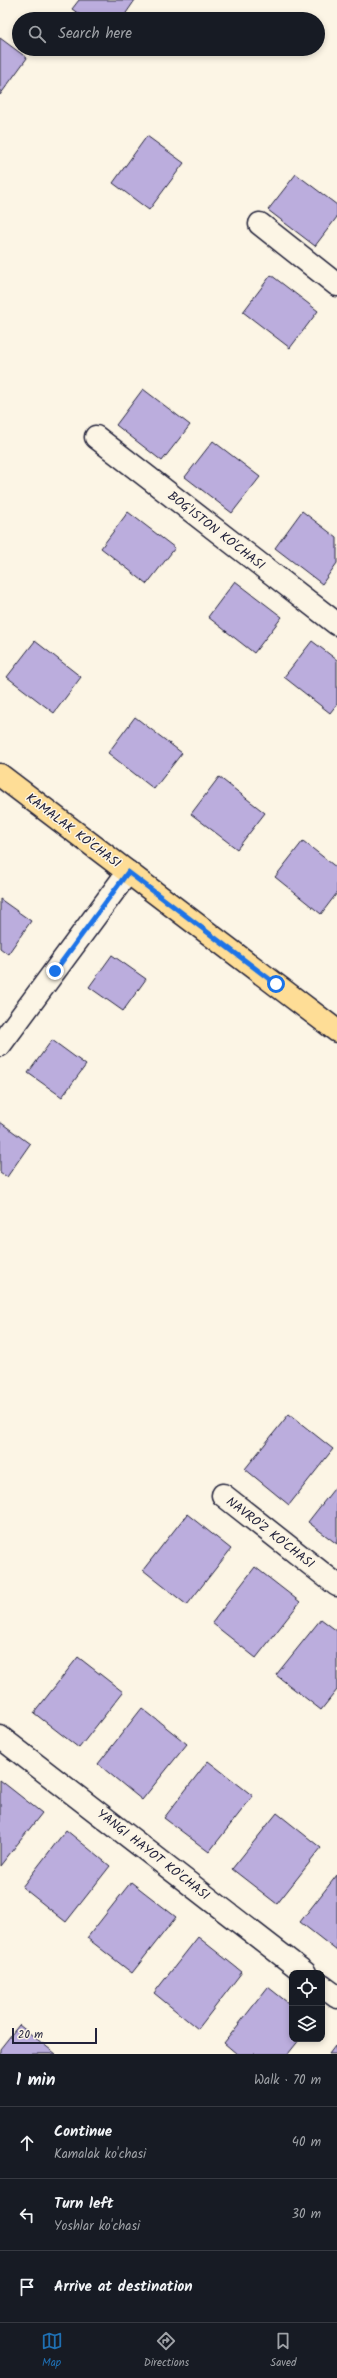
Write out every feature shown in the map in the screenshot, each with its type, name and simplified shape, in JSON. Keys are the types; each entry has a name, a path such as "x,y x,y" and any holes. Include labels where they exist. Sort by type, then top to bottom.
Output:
{"main road":[{"name":"KAMALAK KO'CHASI","path":"0,775 337,1031"}],"street":[{"path":"260,224 337,285"},
{"name":"BOG'ISTON KO'CHASI","path":"96,437 337,624"},
{"path":"0,1045 128,872"},
{"name":"NAVRO'Z KO'CHASI","path":"223,1495 337,1585"},
{"name":"YANGI HAYOT KO'CHASI","path":"0,1737 301,1970"},
{"path":"325,1988 337,1997"}],"building":[{"path":"79,0 135,0 127,12 76,12 72,9"},
{"path":"0,38 12,47 12,56 24,56 27,58 0,95"},
{"path":"147,136 184,163 149,210 113,183"},
{"path":"296,174 337,205 337,217 315,246 268,210"},
{"path":"271,275 318,311 290,348 243,312"},
{"path":"143,389 190,425 162,461 116,425"},
{"path":"213,441 260,477 232,513 185,477"},
{"path":"302,511 337,538 337,563 322,584 275,548"},
{"path":"128,512 175,548 147,584 101,548"},
{"path":"235,581 282,617 254,653 208,617"},
{"path":"35,641 81,677 54,713 7,677"},
{"path":"312,641 337,660 337,704 330,713 284,677"},
{"path":"135,717 182,753 154,789 108,753"},
{"path":"219,777 265,813 237,849 191,814"},
{"path":"303,841 337,868 337,893 321,914 275,877"},
{"path":"0,899 31,921 8,954 0,948"},
{"path":"112,955 146,979 123,1011 89,987"},
{"path":"52,1040 86,1065 62,1097 28,1073"},
{"path":"0,1122 30,1144 7,1177 0,1172"},
{"path":"289,1414 333,1449 289,1505 245,1469"},
{"path":"337,1485 337,1544 308,1522"},
{"path":"187,1514 231,1549 187,1605 143,1570"},
{"path":"255,1567 300,1602 256,1658 212,1623"},
{"path":"321,1619 337,1631 337,1690 321,1710 276,1675"},
{"path":"78,1657 123,1692 79,1748 34,1713"},
{"path":"142,1708 187,1744 142,1800 98,1764"},
{"path":"208,1761 253,1796 209,1852 164,1818"},
{"path":"0,1780 42,1813 0,1866"},
{"path":"277,1813 321,1848 277,1904 232,1869"},
{"path":"66,1830 110,1866 66,1922 22,1887"},
{"path":"337,1875 337,1951 300,1922"},
{"path":"131,1882 176,1917 132,1973 87,1938"},
{"path":"198,1937 242,1972 198,2029 154,1993"},
{"path":"268,1987 289,2004 289,2042 298,2042 288,2054 237,2054 224,2043"},
{"path":"19,2025 56,2054 0,2054 0,2049"},
{"path":"335,2046 337,2054 329,2054"}],"route":[{"path":"55,971 128,872 276,984"}]}
